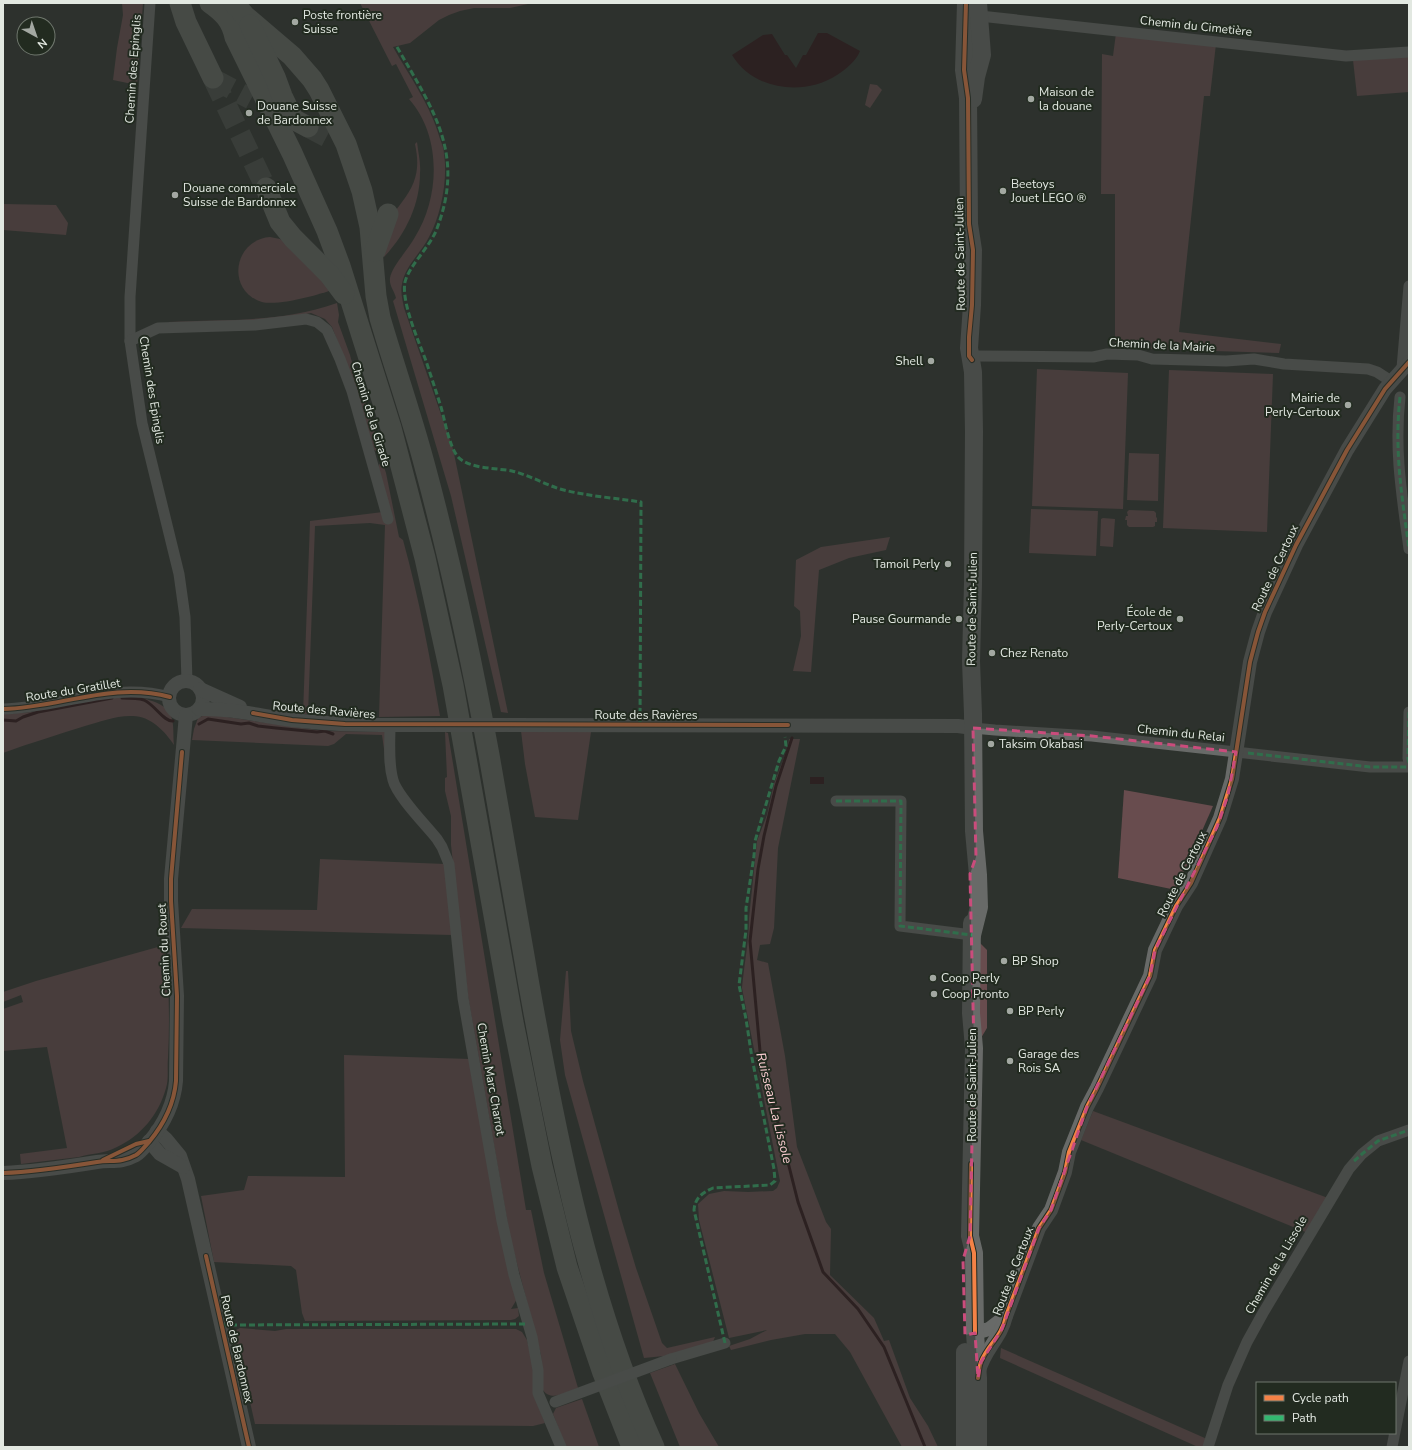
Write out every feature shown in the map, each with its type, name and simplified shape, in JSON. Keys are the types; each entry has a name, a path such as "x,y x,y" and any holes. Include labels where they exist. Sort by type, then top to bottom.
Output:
{"highway":[{"path":"180,3 186,22 213,78"},
{"path":"210,3 224,13 232,24 235,37 314,199 340,266 391,428 425,558 464,743 513,1022 542,1166 567,1267 603,1373 632,1447"},
{"path":"242,7 293,119 308,127"},
{"path":"242,7 292,56 312,79 346,144 350,160 362,191 370,227 376,296 380,318 424,462 448,557 466,640 488,752 541,1052 573,1201 590,1266 615,1347 654,1447"},
{"path":"242,7 266,22 305,58 321,78 328,90 360,155 369,179 374,196 374,206 370,227"},
{"path":"251,99 272,111"},
{"path":"327,137 338,143 350,160"},
{"path":"266,188 280,222 292,238 329,274 353,309"},
{"path":"373,259 388,214"},
{"path":"567,1267 574,1321 603,1411 617,1447"}],"main road":[{"name":"Route de Saint-Julien","path":"966,3 964,70 968,98 969,224 972,246 972,305 969,337 970,356 974,358"},
{"name":"Route de Saint-Julien","path":"978,1447 978,1378 970,1334 963,1260 970,1236 974,1048 971,1013 972,935 970,874 976,857 974,831 971,661 976,252 973,220 972,101 982,55 979,9"},
{"name":"Route de Saint-Julien","path":"965,1447 970,1334"}],"street":[{"name":"Chemin des Epinglis","path":"150,3 130,297 130,341 142,423 179,574 185,617 187,682"},
{"name":"Chemin du Cimetière","path":"979,9 1346,56 1409,52"},
{"path":"1405,365 1409,286"},
{"name":"Chemin de la Girade","path":"130,341 158,328 169,327 255,325 306,319 323,325 331,336 352,391 388,519"},
{"name":"Chemin de la Mairie","path":"974,358 1092,357 1107,354 1138,355 1152,359 1226,362 1254,359 1284,364 1368,369 1377,372 1391,381"},
{"name":"Route de Certoux","path":"978,1378 981,1362 1002,1329 1040,1228 1051,1210 1065,1172 1069,1152 1087,1107 1150,976 1155,950 1176,906 1191,883 1219,823 1228,795 1250,662 1264,612 1296,545 1332,476 1366,418 1391,381 1405,365"},
{"path":"1400,397 1398,419 1399,477 1409,549"},
{"path":"182,682 194,684 200,689 203,698 192,712 180,714 171,705 170,697 175,687 182,682"},
{"name":"Route des Ravières","path":"200,689 253,713"},
{"name":"Route du Gratillet","path":"3,709 20,709 95,694 117,692 148,692 170,697"},
{"name":"Route des Ravières","path":"192,712 211,709 253,713 292,720 345,724 390,725 504,724 958,726 973,728"},
{"name":"Chemin du Rouet","path":"153,1136 170,1109 173,1101 176,1081 177,996 171,879 192,712"},
{"path":"1409,712 1409,763"},
{"name":"Chemin Marc Charrot","path":"390,725 391,767 394,784 399,793 437,839 449,864 463,998 502,1221 514,1275 532,1337 538,1370 538,1393 561,1447"},
{"name":"Chemin du Relai","path":"973,728 1092,736 1370,767 1409,767"},
{"path":"836,801 901,800 900,926 972,935"},
{"name":"Chemin de la Lissole","path":"1208,1447 1228,1385 1247,1342 1266,1307 1349,1169 1362,1154 1378,1141 1409,1130"},
{"path":"3,1174 100,1162 119,1162 141,1151 153,1136"},
{"name":"Route de Bardonnex","path":"153,1136 166,1139 180,1156 188,1179 249,1447"},
{"name":"Route de Certoux","path":"970,1334 989,1329 1006,1316"},
{"path":"543,1406 671,1359 725,1343"},
{"path":"1396,1427 1409,1361"},
{"path":"1392,1447 1395,1434"}],"highlighted area":[{"path":"973,728 1092,736 1236,752 1228,795 1217,827 1155,950 1150,976 1087,1107 1051,1210 1039,1228 1002,1329 981,1362 978,1378 975,1333 965,1335 963,1260 970,1236 974,1048 970,874 976,857"}],"shaded area":[{"path":"122,3 143,3 137,85 113,80 123,15"},
{"path":"360,3 528,3 510,8 474,8 460,11 439,20 410,43 393,47 420,92 431,115 443,146 445,164 444,185 437,218 422,249 406,271 401,287 402,299 453,449 508,713 501,712 451,496 393,301 396,298 390,281 391,273 412,242 423,221 429,204 433,186 434,167 432,148 420,114 409,99 413,97 396,64 392,66"},
{"path":"818,33 827,33 860,51 853,61 840,73 824,82 809,86 794,88 765,83 752,76 741,67 732,55 763,35 772,34 785,55 787,55 796,68 803,55 806,55"},
{"path":"1116,33 1216,44 1210,96 1204,96 1179,332 1281,344 1279,353 1115,348 1115,194 1101,194 1102,54 1113,56"},
{"path":"1409,55 1409,92 1357,96 1353,60"},
{"path":"870,84 877,85 882,90 870,108 865,105"},
{"path":"417,142 420,169 419,185 414,207 399,239 384,257 384,238 387,224 407,195 414,181 417,167 415,144"},
{"path":"3,204 56,205 68,223 66,235 3,230"},
{"path":"270,237 280,239 287,243 335,289 309,297 269,303 262,302 250,296 243,288 239,277 239,266 242,256 248,247 258,240"},
{"path":"337,303 339,315 338,322 350,355 360,392 364,395 381,455 373,449 345,361 332,327 325,319 311,313 273,321 169,324 169,322 274,317 295,314"},
{"path":"1037,369 1128,373 1123,509 1032,506"},
{"path":"1169,370 1273,374 1267,532 1163,528"},
{"path":"1129,453 1159,454 1158,501 1127,500"},
{"path":"379,464 384,467 386,473 399,537 403,540 414,584 440,716 379,717 385,525 370,523 315,526 308,714 303,714 310,521 383,512 378,469"},
{"path":"1031,509 1098,511 1096,556 1029,553"},
{"path":"1129,510 1154,511 1157,518 1155,526 1129,527 1127,525 1127,520 1125,520 1126,516 1128,516 1127,512"},
{"path":"1101,519 1115,519 1113,547 1100,546"},
{"path":"890,537 886,550 849,558 819,570 811,672 793,671 801,636 800,611 794,606 796,560 821,547"},
{"path":"137,697 163,706 167,710 173,722 174,745 162,730 151,721 139,717 127,716 102,721 33,742 3,753 3,714 32,712 99,698"},
{"path":"207,714 323,731 385,732 388,777 382,735 346,734 334,744 328,746 192,740 198,718"},
{"path":"521,731 591,732 578,820 535,817 525,764"},
{"path":"445,732 448,733 526,1210 531,1210 544,1273 578,1388 555,1396 546,1394 543,1390 541,1355 510,1237 468,996 451,845 451,816 445,791 445,778 447,777"},
{"path":"789,739 800,739 778,848 774,928 770,944 760,945 757,960 768,963 785,1056 797,1147 826,1222 831,1229 830,1275 874,1318 884,1341 889,1340 910,1398 928,1426 938,1447 902,1447 850,1352 835,1334 805,1334 771,1340 731,1350 729,1346 750,1339 767,1330 729,1338 699,1220 698,1204 709,1194 724,1191 773,1191 777,1188 780,1181 742,988 757,841 767,815 774,784 788,747"},
{"path":"810,777 824,777 824,784 810,784"},
{"path":"1124,790 1213,806 1176,890 1118,878"},
{"path":"320,859 445,864 452,935 181,928 192,909 317,910"},
{"path":"980,943 987,950 987,1028 981,1038 978,1014"},
{"path":"165,945 169,1001 167,1081 163,1098 154,1115 134,1137 112,1149 79,1157 21,1164 20,1154 67,1148 47,1047 3,1051 3,1009 23,1002 21,995 3,1002 3,992 36,981"},
{"path":"566,971 568,971 571,1031 583,1081 636,1268 662,1343 667,1348 715,1337 712,1344 664,1356 644,1358 565,1075 560,1040"},
{"path":"344,1055 470,1059 517,1299 511,1309 518,1308 519,1316 515,1319 305,1321 302,1313 296,1270 291,1266 214,1262 201,1196 244,1190 248,1176 345,1177"},
{"path":"1093,1111 1328,1198 1308,1233 1081,1140"},
{"path":"240,1328 275,1331 286,1329 516,1329 522,1332 527,1340 534,1368 533,1393 545,1423 533,1426 255,1424 238,1349 235,1348 233,1337 236,1330"},
{"path":"1001,1348 1207,1439 1204,1447 1198,1447 1000,1358"},
{"path":"675,1364 699,1413 719,1447 680,1447 650,1373"},
{"path":"582,1399 599,1447 566,1447 553,1414 556,1408"}],"waterway":[{"path":"3,720 16,721 38,712 112,698"},
{"path":"122,698 136,698 144,700 166,719 173,721"},
{"path":"199,724 208,719 241,724 249,723 258,726 276,728 317,732 325,731 333,734"},
{"name":"Ruisseau La Lissole","path":"792,738 776,786 764,836 758,869 750,941 760,1051 798,1202 823,1272 858,1309 884,1347 925,1447"}],"tunnel":[{"path":"213,78 266,188"},
{"path":"213,79 251,99"},
{"path":"308,127 327,137"}],"marked path":[{"path":"397,47 434,113 442,134 447,156 448,179 444,204 436,231 433,238 410,270 405,282 404,290 411,322 426,361 452,447 458,457 469,464 512,471 560,489 641,502 640,725"},
{"path":"1400,397 1398,417 1398,455 1401,492 1409,549"},
{"path":"1409,712 1409,763"},
{"path":"725,1343 694,1210 696,1202 700,1196 713,1188 770,1185 775,1181 739,985 746,930 746,908 755,841 779,761 786,746 785,737"},
{"path":"1248,753 1370,767 1409,767"},
{"path":"836,801 901,801 900,926 972,935"},
{"path":"1354,1161 1378,1141 1409,1130"},
{"path":"222,1325 527,1324"}],"cycle path":[{"path":"966,3 964,70 968,98 969,224 973,250 972,305 969,337 969,356 972,360"},
{"path":"978,1378 981,1362 1004,1323 1039,1228 1051,1210 1065,1172 1069,1152 1087,1107 1150,976 1155,950 1176,906 1191,883 1220,818 1232,779 1250,662 1265,612 1296,545 1347,450 1385,389 1409,362"},
{"path":"3,709 24,708 86,697 127,692 149,693 170,697"},
{"path":"253,713 292,720 345,724 788,725"},
{"path":"3,1173 27,1172 131,1158 140,1152 149,1142 164,1121 171,1106 176,1081 177,996 171,879 182,752"},
{"path":"103,1160 136,1144 149,1141"},
{"path":"971,1164 970,1236 974,1253 975,1333"},
{"path":"206,1256 249,1447"}],"place":[{"name":"Poste frontière Suisse","path":"295,22"},
{"name":"Maison de la douane","path":"1031,99"},
{"name":"Douane Suisse de Bardonnex","path":"249,113"},
{"name":"Beetoys Jouet LEGO ®","path":"1003,191"},
{"name":"Douane commerciale Suisse de Bardonnex","path":"175,195"},
{"name":"Shell","path":"931,361"},
{"name":"Mairie de Perly-Certoux","path":"1348,405"},
{"name":"Tamoil Perly","path":"948,564"},
{"name":"Pause Gourmande","path":"959,619"},
{"name":"École de Perly-Certoux","path":"1180,619"},
{"name":"Chez Renato","path":"992,653"},
{"name":"Taksim Okabasi","path":"991,744"},
{"name":"BP Shop","path":"1004,961"},
{"name":"Coop Perly","path":"933,978"},
{"name":"Coop Pronto","path":"934,994"},
{"name":"BP Perly","path":"1010,1011"},
{"name":"Garage des Rois SA","path":"1010,1061"}]}
